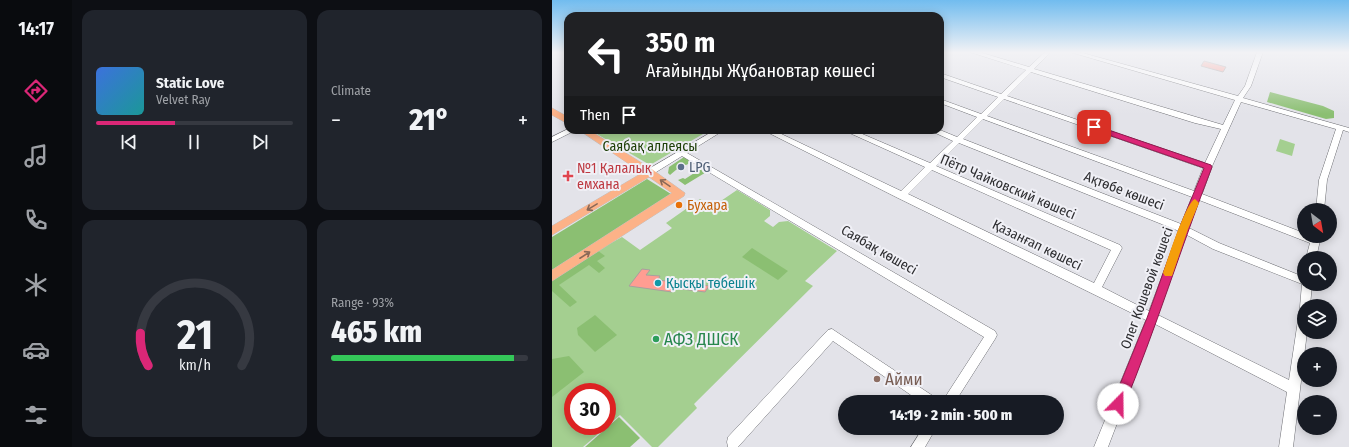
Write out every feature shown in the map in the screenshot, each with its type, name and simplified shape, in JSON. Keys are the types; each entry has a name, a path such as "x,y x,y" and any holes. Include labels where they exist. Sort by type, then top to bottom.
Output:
{"main road":[{"path":"552,111 564,118"},
{"path":"552,276 680,193 650,172 589,134"},
{"path":"552,231 650,172"}],"street":[{"path":"901,196 1028,73"},
{"path":"1040,73 1225,128"},
{"path":"1147,73 1349,130"},
{"name":"Олег Кошевой көшесі","path":"1101,447 1152,318 1208,167 1235,105 1248,86 1253,73"},
{"path":"944,76 1208,167"},
{"path":"944,103 1297,232"},
{"path":"1321,203 1323,180 1340,127"},
{"path":"552,140 564,134"},
{"path":"650,172 713,134"},
{"name":"Қазанғап көшесі","path":"775,134 1096,289 1294,388"},
{"name":"Пётр Чайковский көшесі","path":"856,134 1117,248 1096,289"},
{"name":"Ақтөбе көшесі","path":"943,134 1184,229 1216,246 1297,278"},
{"name":"Саябақ көшесі","path":"682,153 992,335 953,395"},
{"path":"733,442 832,334 922,395"},
{"path":"1286,447 1300,339"},
{"path":"918,447 926,435"}],"green space":[{"path":"1270,92 1323,106 1334,111 1334,118 1326,119 1267,102"},
{"name":"Саябақ аллеясы","path":"597,134 703,134 650,165"},
{"path":"1280,139 1295,144 1292,156 1276,151"},
{"path":"684,157 692,162 686,165 683,164 670,175 668,173 669,167"},
{"path":"701,167 708,171 685,185 678,180 683,178 685,179"},
{"path":"647,179 671,194 552,271 552,237"},
{"name":"АФЗ ДШСК","path":"737,190 770,210 770,216 764,221 773,227 779,222 788,221 837,251 805,281 813,286 694,404 697,408 658,447 652,447 620,415 616,418 616,383 564,383 564,435 597,435 583,447 552,447 552,280 605,245 622,237 640,250 672,228 666,223 700,199 712,207"},
{"path":"752,248 788,271 778,280 742,257"},
{"path":"597,250 605,256 597,261 605,268 599,273 589,265 559,285 577,302 570,307 552,291 552,280"},
{"path":"595,315 617,335 595,352 578,335 577,328"},
{"path":"569,356 584,372 570,383 564,383 564,388 552,397 552,359"},
{"path":"619,417 640,438 630,447 585,447 599,435 616,435 616,420"}],"building":[{"name":"Қысқы төбешік","path":"642,269 650,270 646,275 660,276 658,280 709,286 705,292 674,288 672,292 629,286"}],"slow traffic":[{"path":"1168,273 1195,203"}],"place":[{"name":"LPG","path":"681,167"},
{"name":"№1 Қалалық емхана","path":"568,176"},
{"name":"Бухара","path":"679,205"},
{"name":"Қысқы төбешік","path":"658,283"},
{"name":"АФЗ ДШСК","path":"656,339"},
{"name":"Айми","path":"877,379"}],"route":[{"path":"1094,127 1208,167 1152,318 1118,404"}]}
